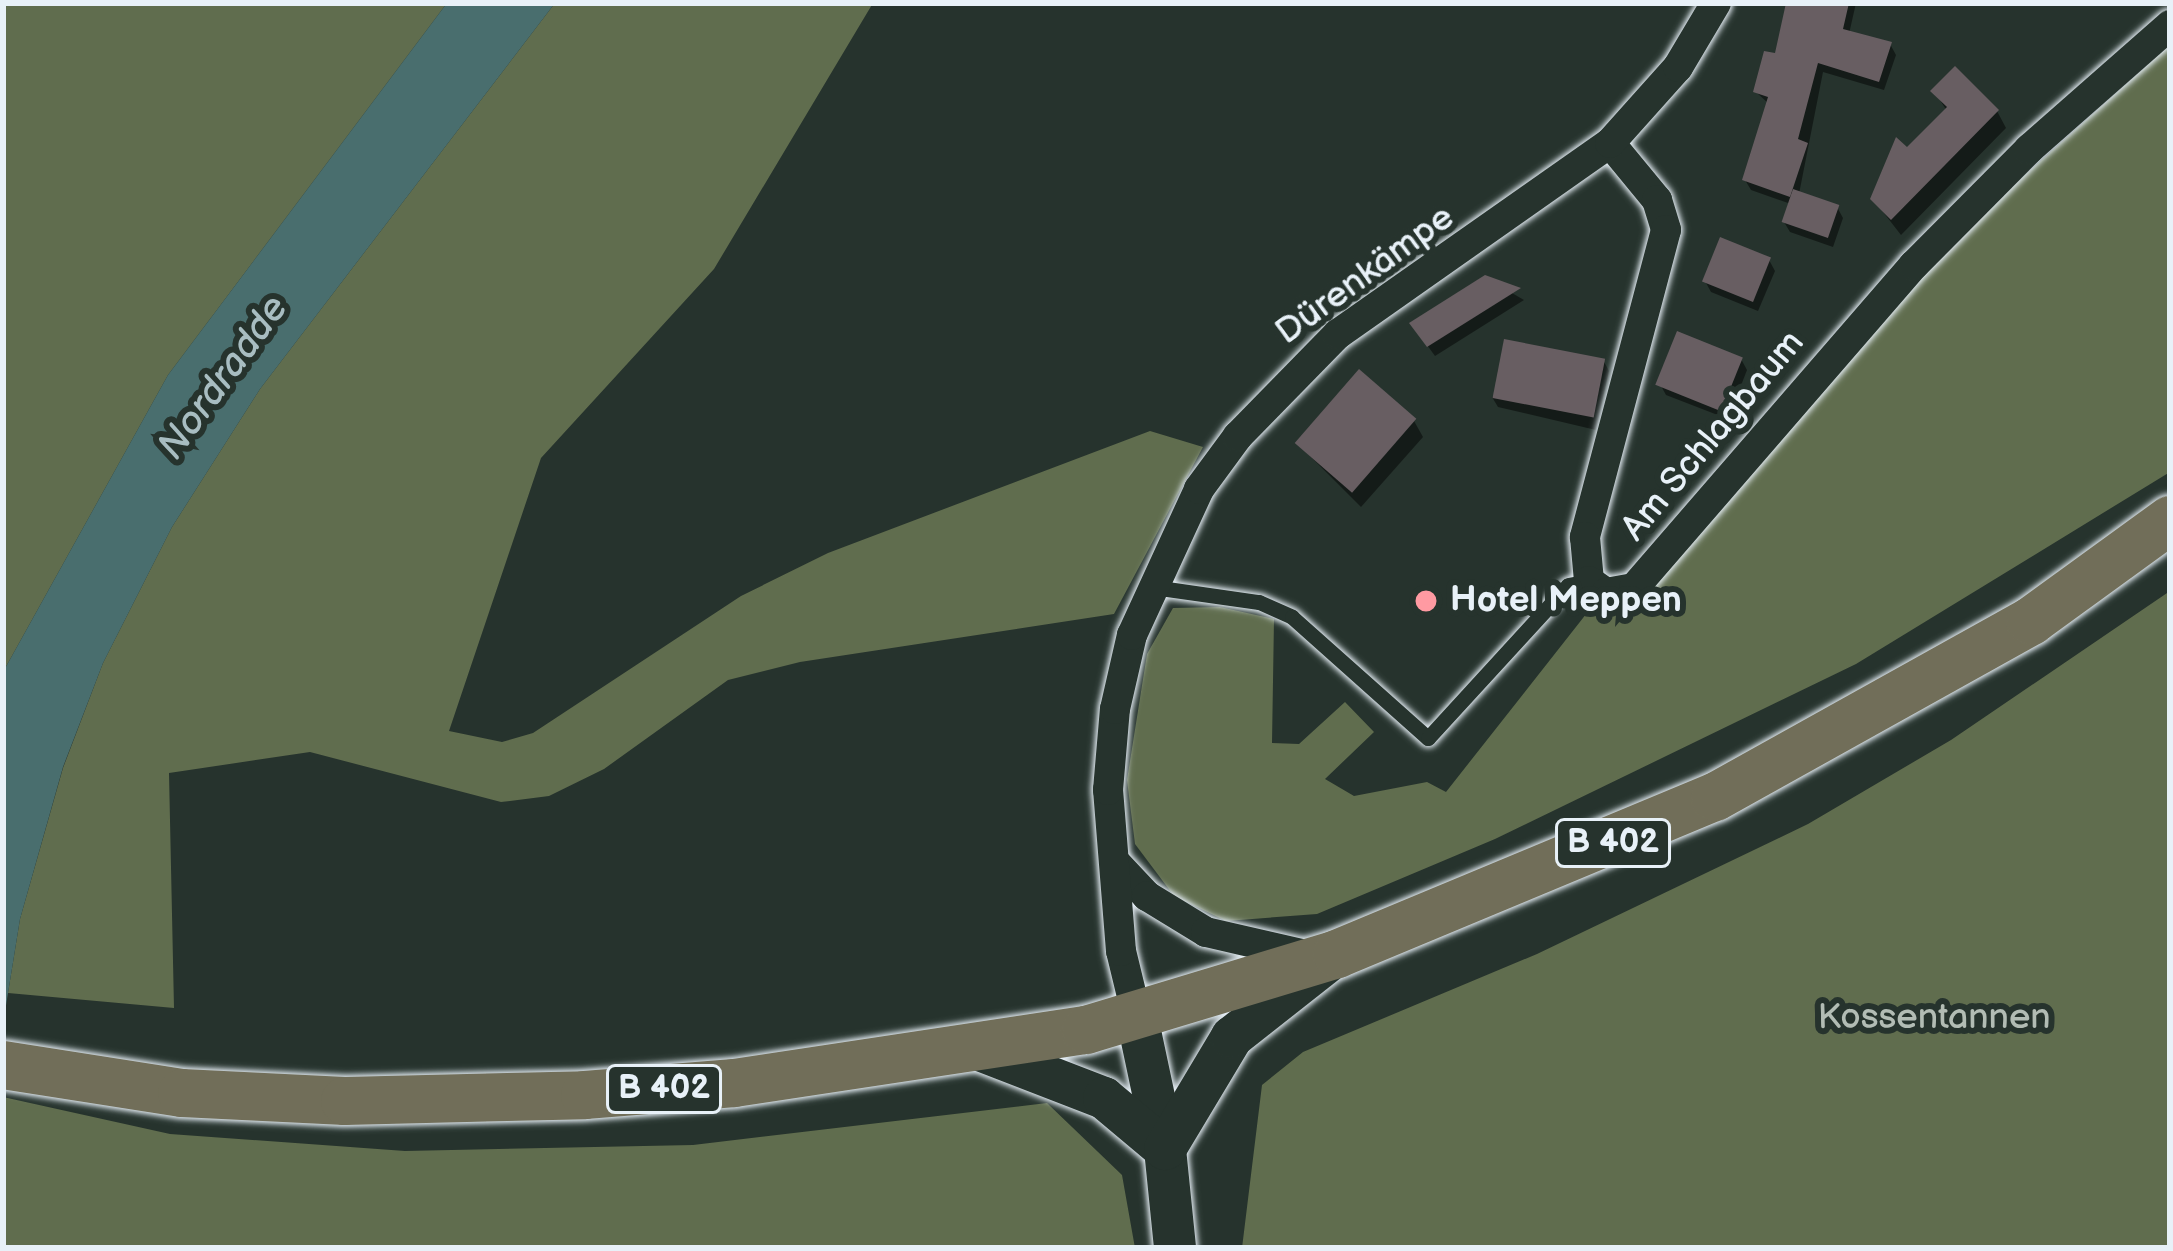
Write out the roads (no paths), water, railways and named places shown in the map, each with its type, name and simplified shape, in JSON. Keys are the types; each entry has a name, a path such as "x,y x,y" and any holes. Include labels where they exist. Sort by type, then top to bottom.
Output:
{"main road":[{"name":"B 402","path":"3,1065 182,1093 345,1102 735,1083 982,1051 1136,1017 1329,956 1715,797 2031,621 2170,520"}],"street":[{"name":"Dürenkämpe","path":"1136,1017 1121,951 1108,790 1115,709 1153,587 1199,489 1290,380 1338,334 1610,143 1678,67 1716,3"},
{"name":"Am Schlagbaum","path":"1610,143 1658,200 1666,230 1585,537 1589,581 1606,593 1634,588 1914,265 2029,149 2170,25"},
{"path":"1115,862 1147,896 1206,932 1329,956"},
{"path":"1165,1149 1232,1037 1329,956"},
{"path":"1136,1017 1165,1149 1174,1248"},
{"path":"982,1051 1088,1089 1165,1149"}],"lane":[{"path":"1153,587 1259,602 1292,617 1428,738 1568,585 1589,581"}],"water":[{"name":"Nordradde","path":"447,3 555,3 260,389 172,527 103,663 63,767 20,919 3,1024 3,672 168,375"}],"place":[{"name":"Hotel Meppen","path":"1426,601"}],"park label":[{"name":"Kossentannen","path":"1934,1018"}]}
